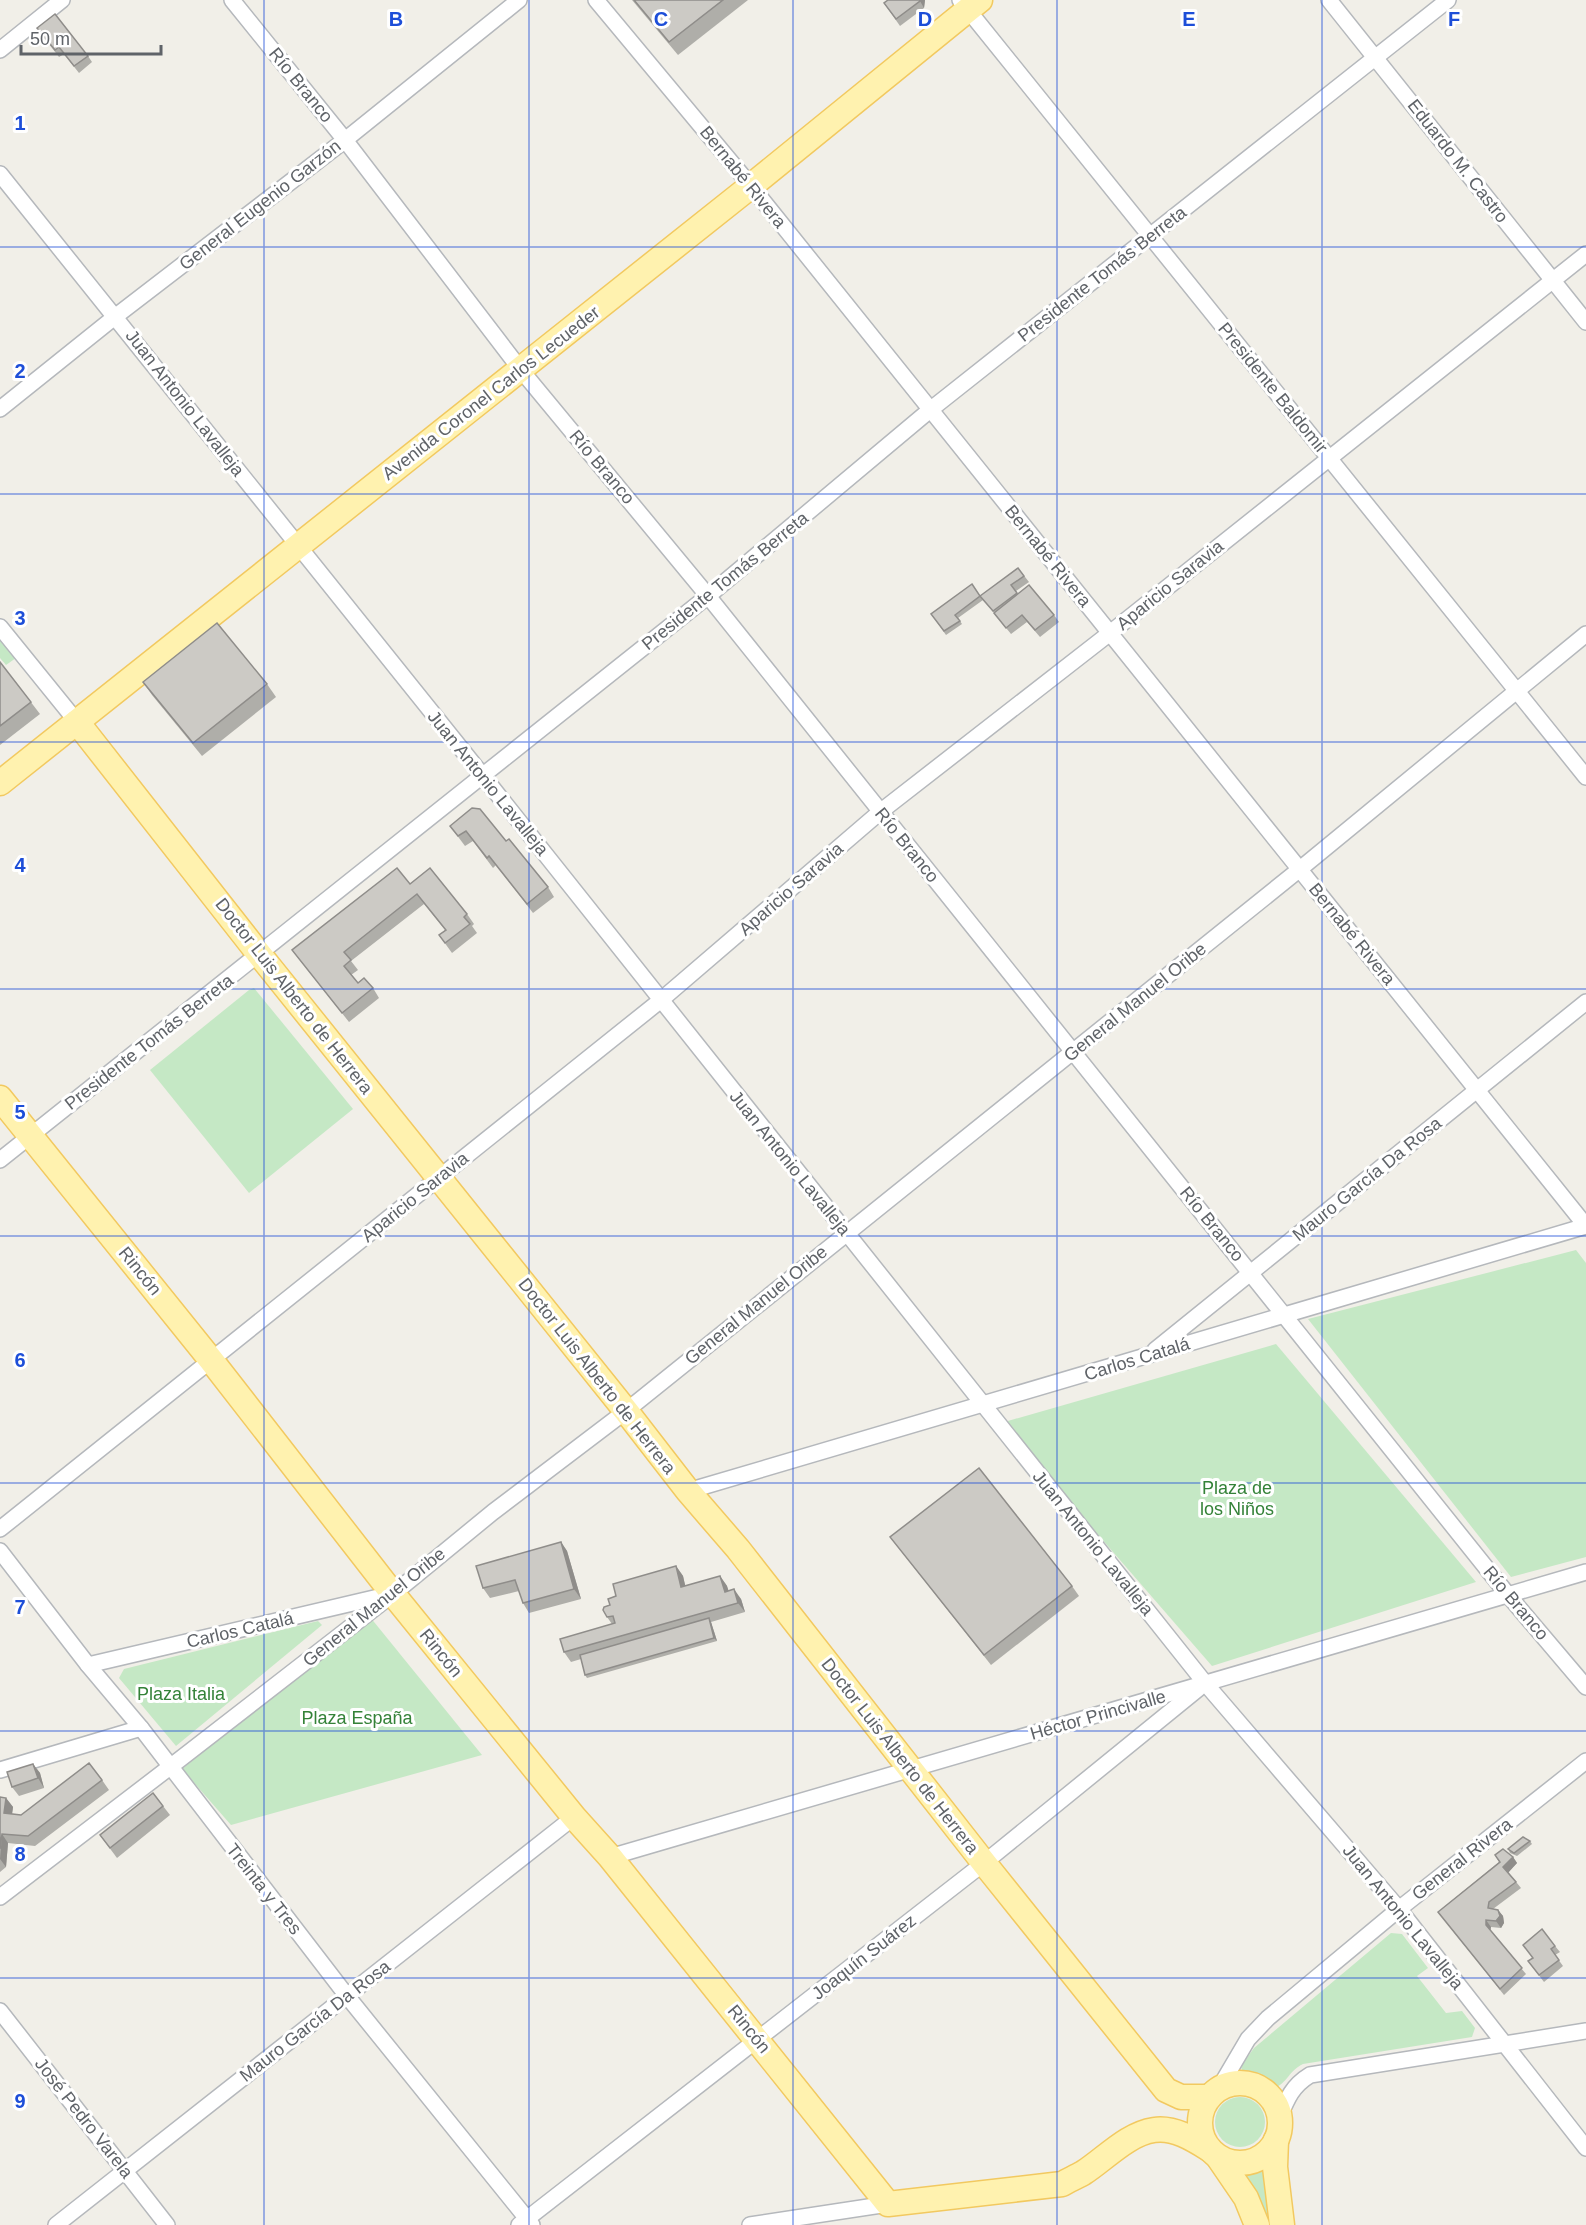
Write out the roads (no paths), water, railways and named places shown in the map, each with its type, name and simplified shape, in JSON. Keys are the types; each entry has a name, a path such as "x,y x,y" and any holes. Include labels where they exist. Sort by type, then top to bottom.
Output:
{"main road":[{"name":"Avenida Coronel Carlos Lecueder","path":"0,783 751,186 969,3"},
{"name":"Doctor Luis Alberto de Herrera","path":"77,722 259,954 688,1491 738,1550 1166,2090 1181,2097 1214,2093"},
{"name":"Rincón","path":"0,1098 211,1360 393,1594 574,1817 610,1857 888,2204"},
{"path":"1257,2225 1236,2181 1203,2140 1200,2118 1203,2107 1214,2093 1237,2084 1257,2087 1272,2099 1278,2129 1275,2167 1282,2225"},
{"path":"888,2204 1062,2184 1082,2174 1133,2139 1155,2130 1189,2137 1214,2153 1240,2163 1251,2161 1270,2150 1278,2129"}],"street":[{"path":"0,50 62,0"},
{"name":"Río Branco","path":"232,0 345,140 521,370 708,596 1508,1595 1586,1687"},
{"name":"General Eugenio Garzón","path":"0,409 116,316 345,140 519,0"},
{"name":"Bernabé Rivera","path":"596,0 751,186 1586,1226"},
{"name":"Eduardo M. Castro","path":"1329,0 1586,322"},
{"name":"Presidente Tomás Berreta","path":"0,1160 708,596 930,410 1448,0"},
{"name":"Presidente Baldomir","path":"969,3 1151,236 1586,777"},
{"name":"Juan Antonio Lavalleja","path":"0,174 116,316 1205,1683 1399,1909 1586,2148"},
{"name":"Aparicio Saravia","path":"0,1529 661,1000 880,812 1110,633 1586,254"},
{"name":"Doctor Luis Alberto de Herrera","path":"0,627 77,722"},
{"name":"General Manuel Oribe","path":"0,1897 393,1594 492,1512 626,1411 845,1232 1300,869 1586,634"},
{"name":"Mauro García Da Rosa","path":"1148,1355 1586,1002"},
{"name":"Carlos Catalá","path":"688,1491 1586,1226"},
{"name":"Treinta y Tres","path":"0,1551 88,1665 141,1728 347,1996 526,2223"},
{"name":"Héctor Princivalle","path":"610,1857 1586,1572"},
{"name":"Carlos Catalá","path":"88,1665 393,1594"},
{"name":"Joaquín Suárez","path":"526,2223 984,1863 1205,1683"},
{"path":"0,1770 141,1728"},
{"name":"General Rivera","path":"1214,2093 1248,2039 1268,2018 1399,1909 1586,1761"},
{"name":"Mauro García Da Rosa","path":"56,2225 574,1817"},
{"name":"José Pedro Varela","path":"0,2011 167,2225"},
{"path":"1278,2129 1288,2095 1300,2080 1310,2075 1586,2031"},
{"path":"750,2225 888,2204"}],"park label":[{"name":"Plaza de los Niños","path":"1237,1498"},
{"name":"Plaza Italia","path":"181,1694"},
{"name":"Plaza España","path":"357,1718"}]}
